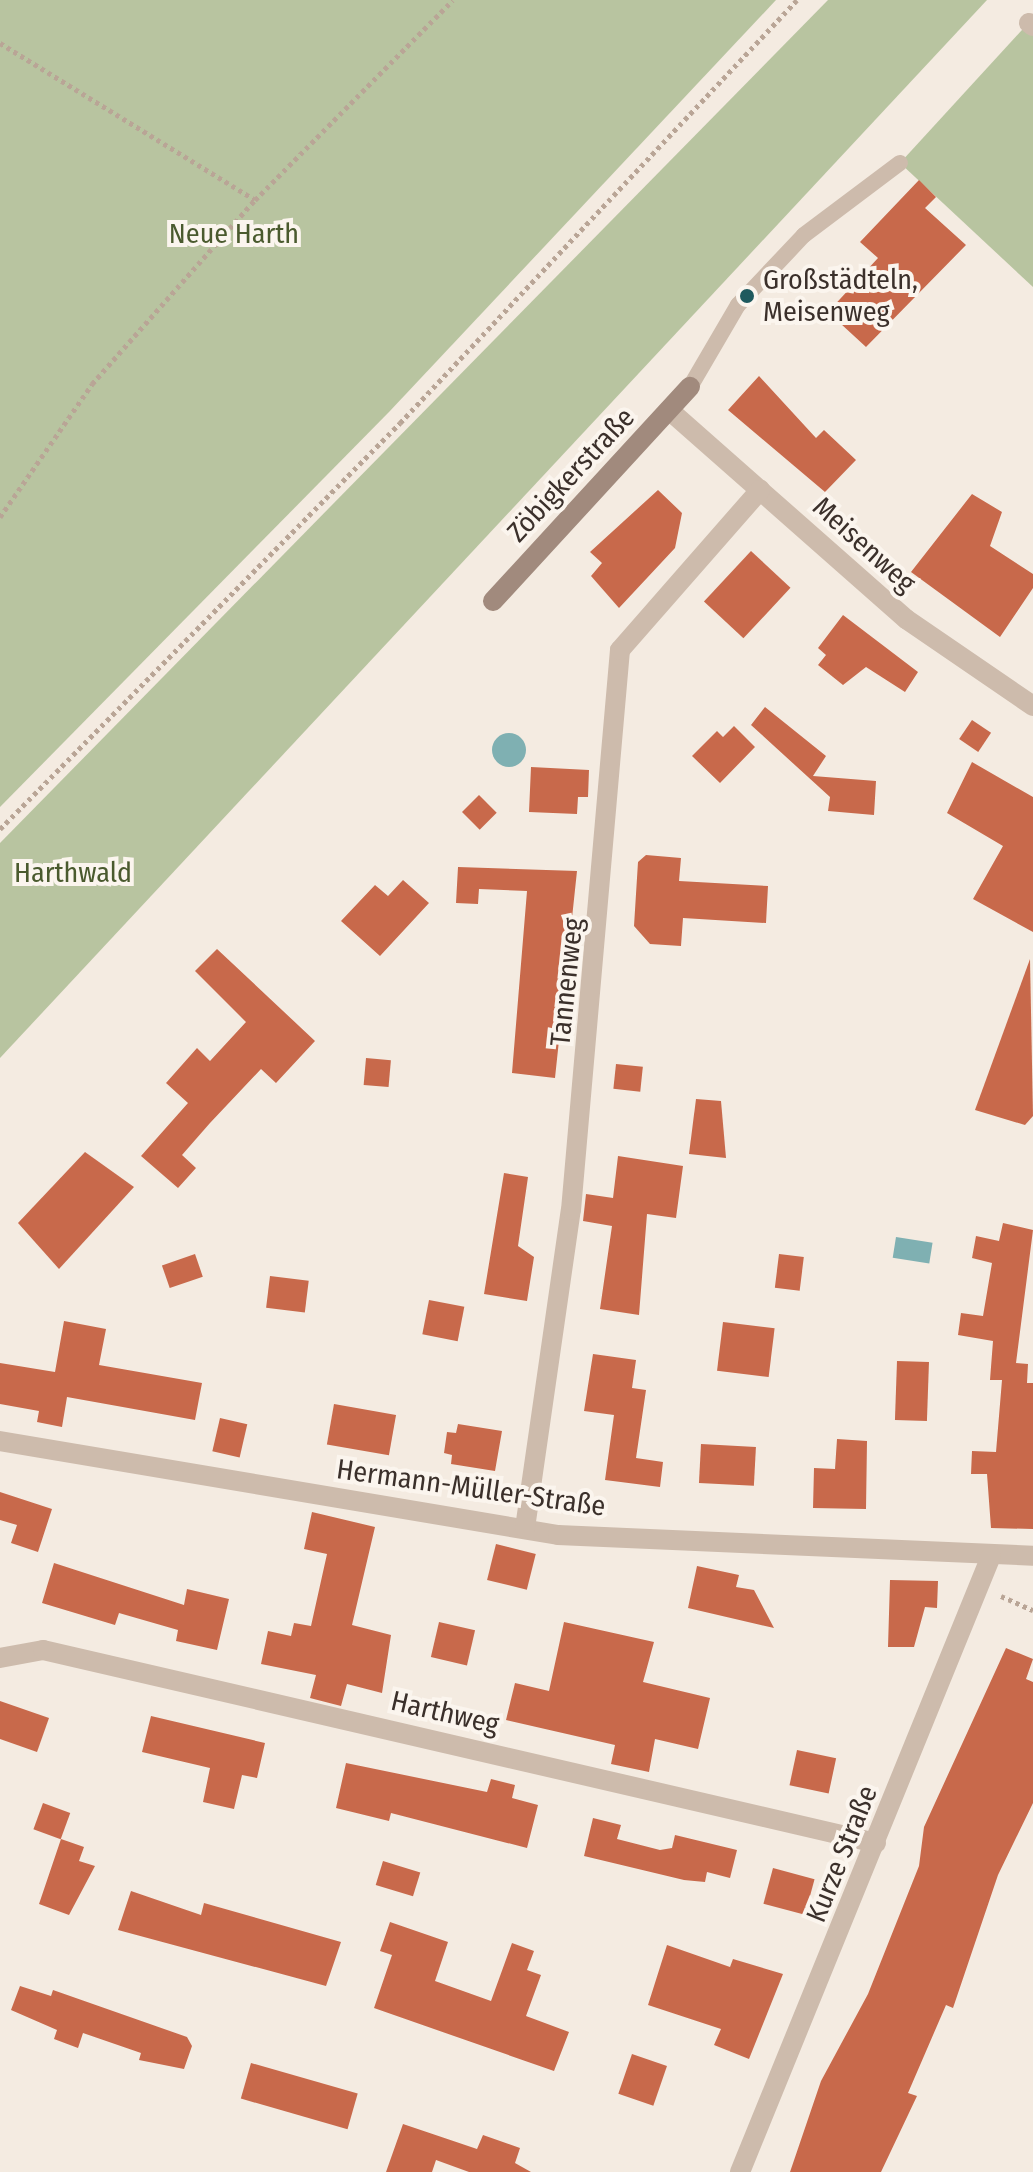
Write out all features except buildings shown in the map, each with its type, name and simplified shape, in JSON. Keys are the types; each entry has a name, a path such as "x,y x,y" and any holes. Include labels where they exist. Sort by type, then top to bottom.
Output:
{"main road":[{"name":"Zöbigkerstraße","path":"493,601 690,387"}],"street":[{"name":"Meisenweg","path":"669,410 906,619 1033,706"},
{"name":"Tannenweg","path":"525,1528 571,1210 620,650 760,490"},
{"name":"Hermann-Müller-Straße","path":"0,1441 525,1528 1033,1556"},
{"name":"Kurze Straße","path":"740,2172 991,1556"},
{"name":"Harthweg","path":"0,1658 43,1650 876,1843"}],"lane":[{"path":"690,387 738,305 804,235 900,163"}],"path":[{"path":"0,517 92,384 255,200 453,0"},
{"path":"0,829 400,423 797,0"},
{"path":"0,43 255,200"},
{"path":"995,1593 1033,1610"}],"green space":[{"name":"Neue Harth","path":"0,0 776,0 389,412 0,807"},
{"name":"Harthwald","path":"828,0 987,0 0,1058 0,843"},
{"path":"1033,18 1033,287 900,163"}],"water":[{"path":"509,733 521,738 526,750 521,762 509,767 497,762 492,750 497,738"},
{"path":"896,1237 933,1243 929,1264 893,1258"}],"place":[{"name":"Großstädteln, Meisenweg","path":"747,296"}]}
